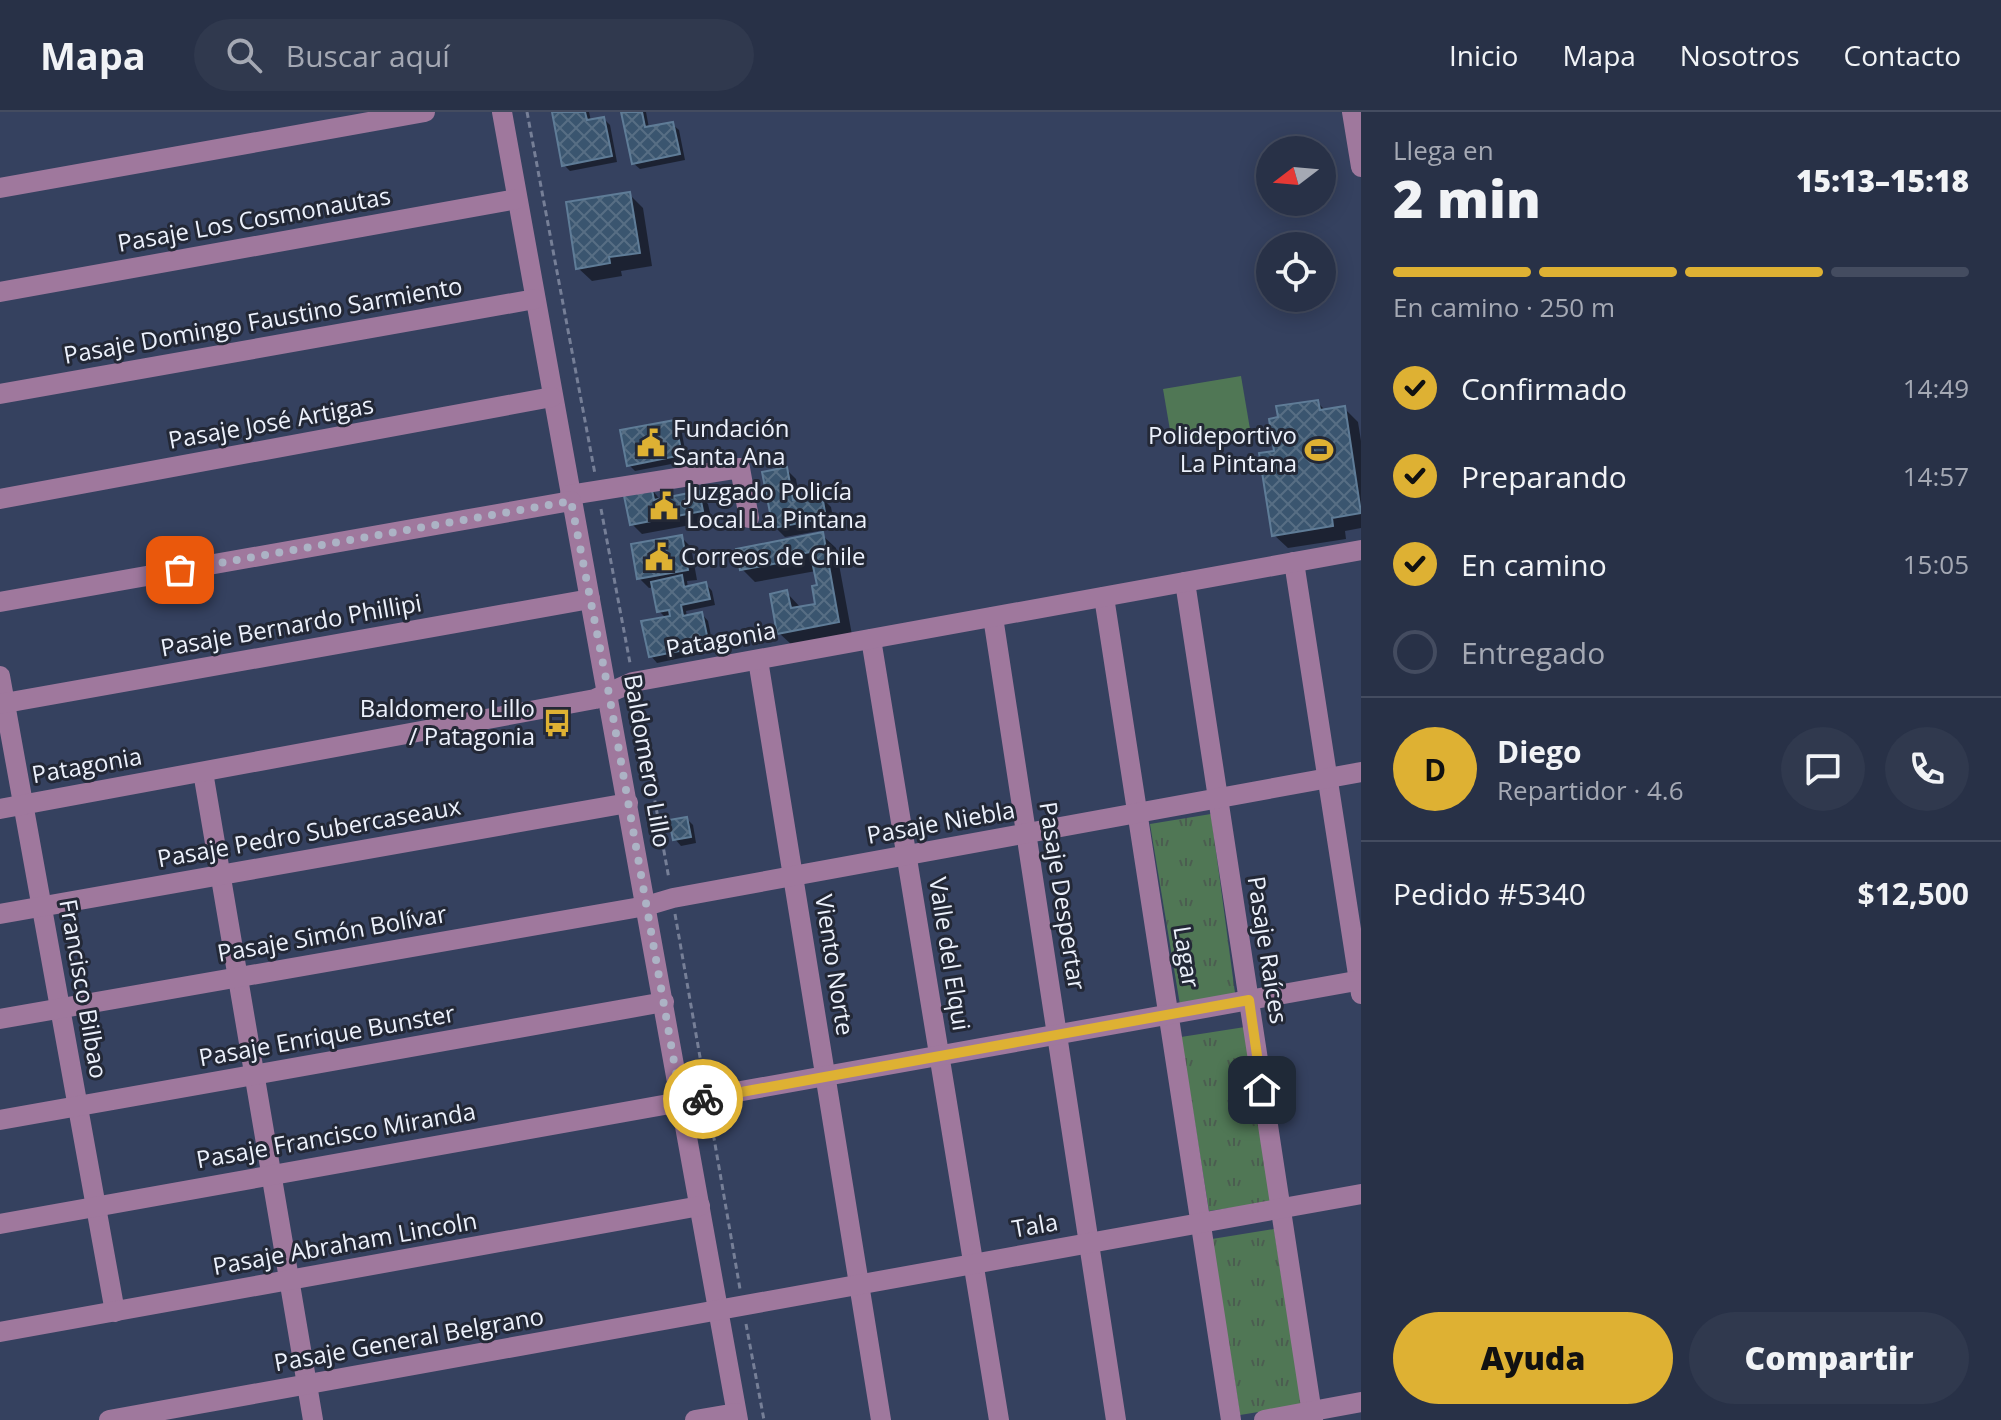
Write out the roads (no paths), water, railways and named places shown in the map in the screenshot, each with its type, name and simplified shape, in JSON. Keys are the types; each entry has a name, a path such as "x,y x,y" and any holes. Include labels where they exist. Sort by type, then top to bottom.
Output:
{"street":[{"path":"0,188 425,112"},
{"name":"Baldomero Lillo","path":"502,112 737,1416"},
{"path":"1352,112 1361,167"},
{"name":"Pasaje Los Cosmonautas","path":"0,292 517,199"},
{"name":"Pasaje Domingo Faustino Sarmiento","path":"0,394 535,299"},
{"name":"Pasaje José Artigas","path":"0,499 552,397"},
{"path":"0,602 740,468 749,518"},
{"name":"Patagonia","path":"0,809 595,699 633,682 1361,550"},
{"path":"1294,562 1360,985"},
{"name":"Pasaje Raíces","path":"1185,582 1312,1416"},
{"name":"Lagar","path":"1104,597 1231,1420"},
{"name":"Pasaje Bernardo Phillipi","path":"2,703 590,599"},
{"name":"Pasaje Despertar","path":"993,617 1116,1420"},
{"name":"Valle del Elqui","path":"871,639 999,1420"},
{"name":"Viento Norte","path":"758,660 881,1420"},
{"name":"Francisco Bilbao","path":"0,676 2,703 115,1312"},
{"path":"203,772 313,1420"},
{"name":"Pasaje Niebla","path":"673,898 1361,772"},
{"name":"Pasaje Pedro Subercaseaux","path":"0,914 628,803"},
{"name":"Pasaje Simón Bolívar","path":"0,1019 646,906 673,898"},
{"name":"Pasaje Francisco Miranda","path":"0,1224 1249,1000 1360,985"},
{"name":"Pasaje Enrique Bunster","path":"0,1120 664,1002"},
{"name":"Tala","path":"718,1309 1361,1194"},
{"name":"Pasaje Abraham Lincoln","path":"0,1332 700,1206"},
{"name":"Pasaje General Belgrano","path":"109,1420 718,1309"},
{"path":"1264,1420 1312,1416 1361,1402"},
{"path":"695,1420 737,1416"}],"place":[{"name":"Fundación Santa Ana","path":"651,443"},
{"name":"Polideportivo La Pintana","path":"1319,450"},
{"name":"Juzgado Policía Local La Pintana","path":"664,506"},
{"name":"Correos de Chile","path":"659,557"},
{"name":"Baldomero Lillo / Patagonia","path":"557,723"}]}
